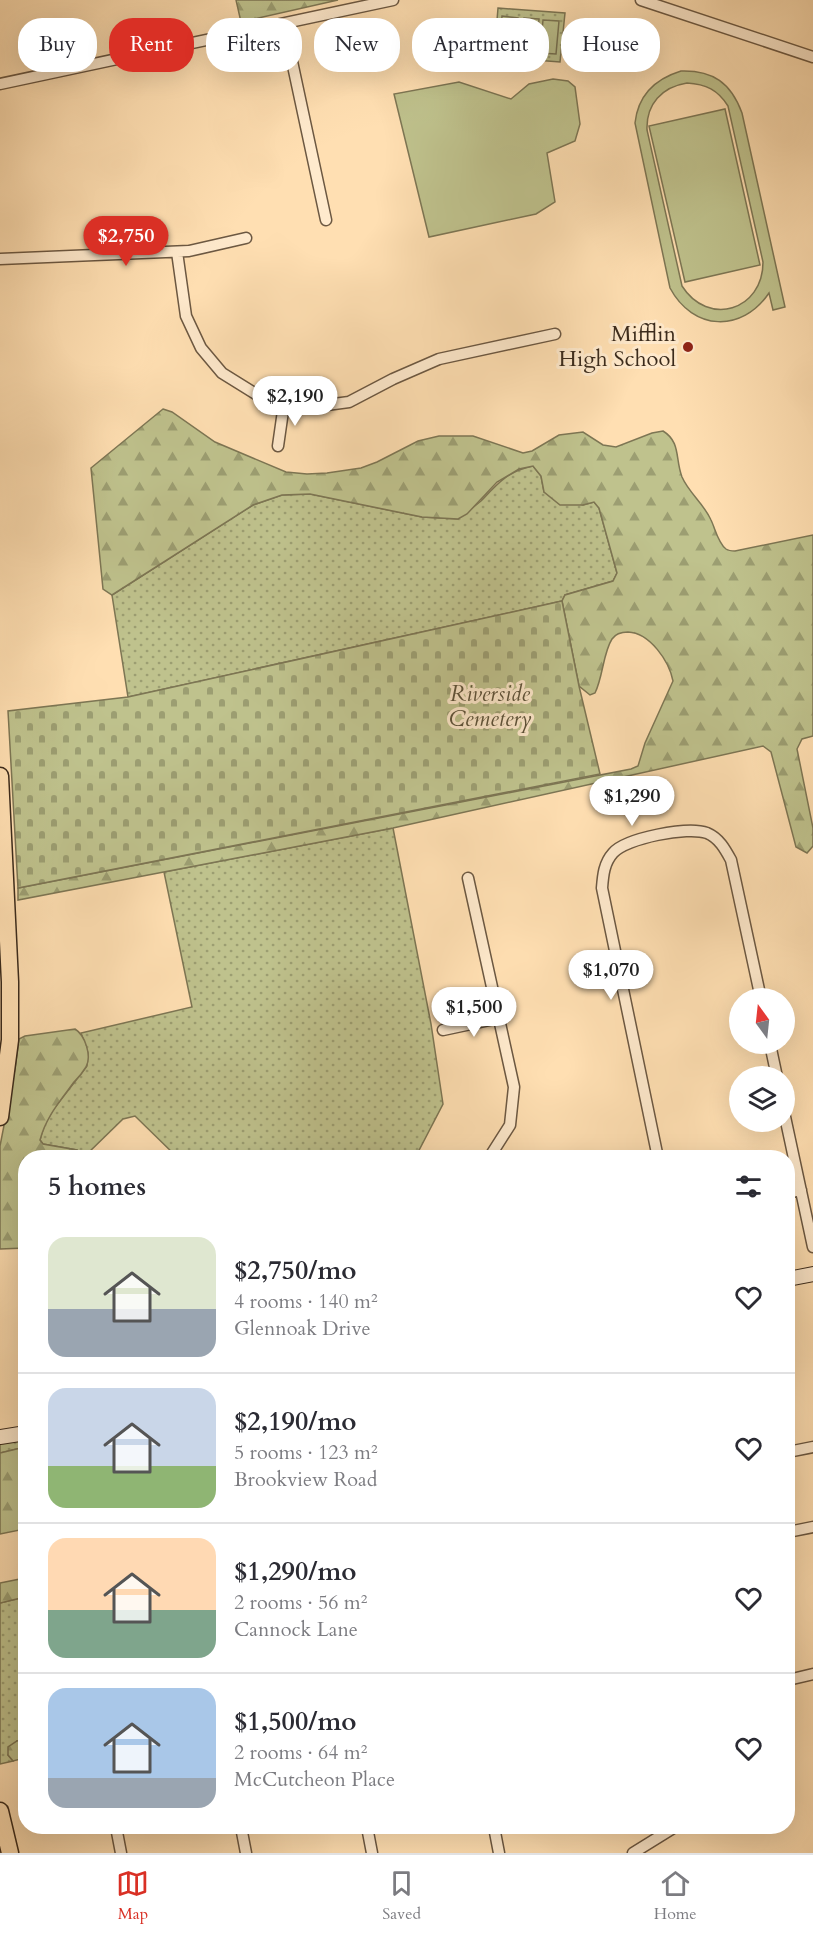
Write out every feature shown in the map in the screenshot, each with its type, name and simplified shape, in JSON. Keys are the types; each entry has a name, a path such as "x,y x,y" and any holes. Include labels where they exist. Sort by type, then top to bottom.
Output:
{"main road":[{"path":"0,776 10,982 10,1040 0,1117"},
{"path":"795,1278 813,1274"},
{"path":"0,1437 18,1434"},
{"path":"0,1811 10,1853"}],"street":[{"path":"302,20 393,0"},
{"path":"640,0 813,57"},
{"path":"0,84 206,40"},
{"path":"294,72 326,220"},
{"path":"0,259 189,251 246,238"},
{"path":"177,252 186,316 201,348 222,373 267,401 304,408 349,402 393,379 440,359 555,334"},
{"path":"278,446 284,404"},
{"path":"656,1150 602,888 604,868 614,852 630,842 688,831 706,833 722,844 731,860 759,988"},
{"path":"468,878 514,1087 510,1125 494,1150"},
{"path":"443,1030 499,1018"},
{"path":"788,1132 792,1150"},
{"path":"795,1162 813,1247"},
{"path":"795,1191 801,1190"},
{"path":"795,1451 813,1447"},
{"path":"795,1531 813,1527"},
{"path":"795,1678 813,1674"},
{"path":"117,1834 121,1853"},
{"path":"242,1834 246,1853"},
{"path":"368,1834 372,1853"},
{"path":"495,1834 499,1853"},
{"path":"633,1853 664,1834"}],"green space":[{"path":"236,0 338,0 259,18 240,18"},
{"path":"498,8 565,13 564,18 561,18 560,62 549,61 549,18 497,18"},
{"path":"549,20 559,21 556,54 549,54"},
{"path":"692,71 711,76 726,86 738,103 785,307 773,310 769,293 758,306 745,315 718,322 691,313 670,288 635,123 644,96 656,84 672,74","holes":["687,83 706,86 716,92 728,106 763,262 761,279 754,292 744,302 732,308 719,309 706,306 693,299 682,286 647,130 649,112 657,98 670,88"]},
{"path":"553,79 568,81 575,87 580,124 575,141 547,153 555,202 536,214 429,237 394,94 459,82 511,99 529,84"},
{"path":"725,109 760,265 685,282 649,126"},
{"path":"163,409 172,412 215,442 286,472 307,474 361,468 418,441 439,436 473,436 523,453 532,451 559,435 583,432 603,445 616,447 652,433 663,431 669,435 675,446 685,483 708,514 726,549 735,551 813,535 813,736 802,739 797,749 813,828 813,846 807,853 796,847 771,752 763,746 393,828 18,900 18,888 631,769 638,766 645,743 673,681 657,649 644,637 626,632 615,635 612,639 595,693 590,695 579,686 562,601 565,595 613,581 617,573 599,508 594,502 583,505 560,505 544,492 541,476 533,466 519,469 497,482 467,514 458,519 422,517 310,494 282,495 253,505 112,595 103,589 91,468"},
{"path":"533,466 541,476 544,492 583,505 594,502 599,508 617,573 613,581 565,595 562,601 128,697 112,595 253,505 282,495 310,494 422,517 458,519 504,479 517,471"},
{"name":"Riverside Cemetery","path":"562,601 600,774 18,888 8,711 128,697"},
{"path":"393,828 431,1024 443,1104 419,1150 170,1150 135,1116 123,1119 91,1150 43,1144 40,1140 44,1126 53,1110 87,1066 88,1053 81,1033 192,1007 164,872"},
{"path":"75,1029 82,1036 86,1046 88,1062 54,1110 40,1140 43,1144 77,1150 18,1150 18,1248 0,1249 0,1146 19,1039 25,1036"},
{"path":"18,1438 18,1449 0,1453 0,1442"},
{"path":"18,1449 18,1530 0,1534 0,1453"},
{"path":"18,1579 18,1599 0,1603 0,1583"},
{"path":"18,1599 18,1741 8,1755 13,1761 0,1764 0,1603"},
{"path":"17,1741 18,1760 13,1761 8,1755 8,1747"}],"place":[{"name":"Mifflin High School","path":"688,347"}]}
